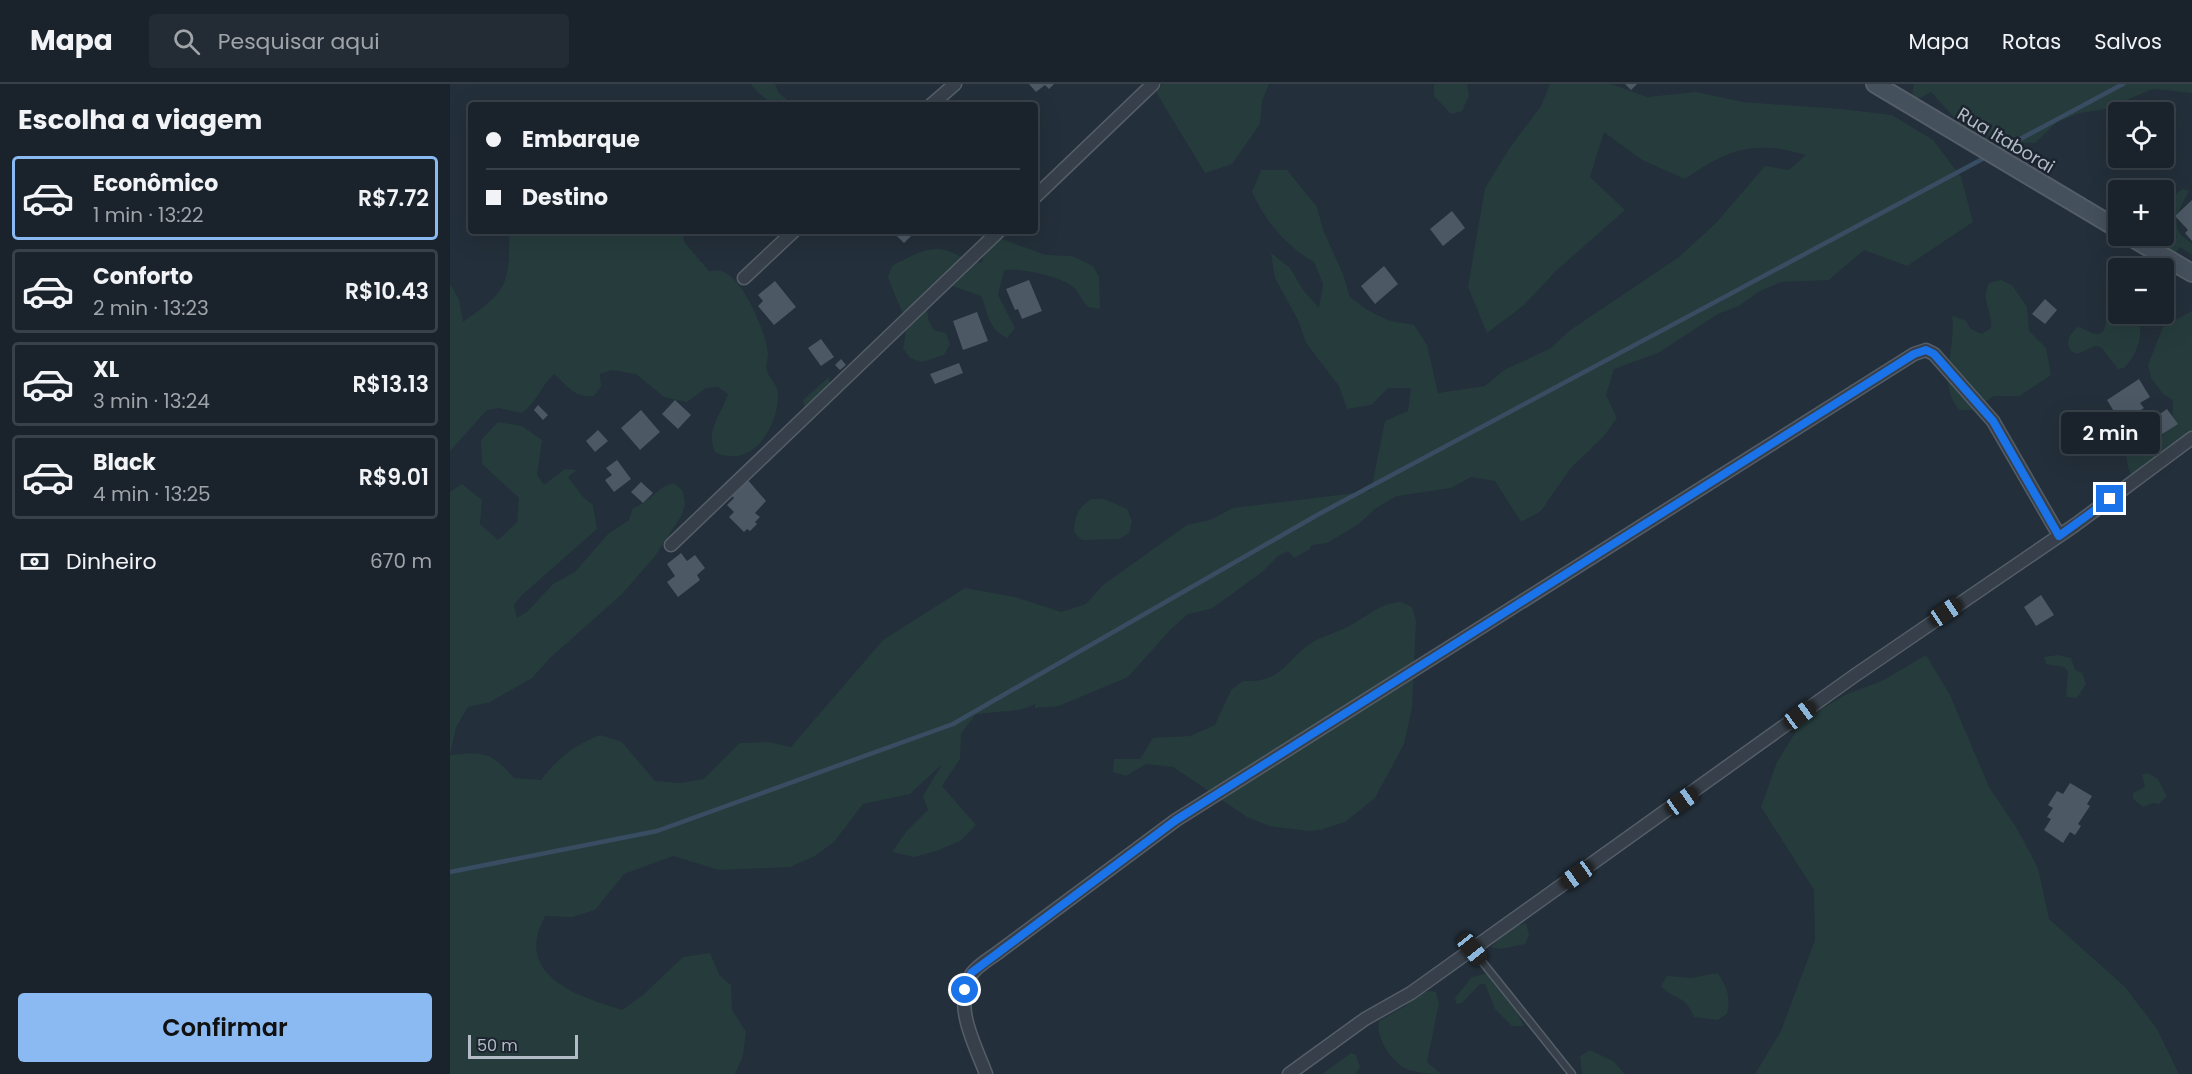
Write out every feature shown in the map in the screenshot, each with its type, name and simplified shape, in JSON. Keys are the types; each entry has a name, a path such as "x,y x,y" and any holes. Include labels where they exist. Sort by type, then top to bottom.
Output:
{"street":[{"path":"935,102 955,84"},
{"path":"1038,194 1153,84"},
{"name":"Rua Itaborai","path":"1875,84 2108,223"},
{"path":"744,278 791,234"},
{"path":"671,545 996,234"},
{"path":"2146,246 2192,273"},
{"path":"986,1074 964,1014 965,990 971,973 1176,820 1914,354 1926,350 1934,354 1993,421 2059,536"},
{"path":"1289,1074 1365,1019 1411,993 1873,663 2059,536 2192,438"}],"lane":[{"path":"1472,949 1572,1074"}],"green space":[{"path":"751,84 775,84 778,92 790,102 774,102 760,94"},
{"path":"1163,84 1269,84 1262,101 1260,124 1232,164 1205,173 1156,92"},
{"path":"1434,84 1467,84 1469,96 1462,111 1451,114 1434,96"},
{"path":"1550,84 1611,84 1647,97 1696,92 1743,102 1892,115 1933,140 1961,177 1973,222 1907,266 1864,250 1829,280 1781,282 1760,291 1739,306 1718,314 1658,353 1614,369 1606,395 1617,418 1604,436 1570,469 1541,511 1521,522 1495,481 1471,477 1451,488 1397,496 1376,508 1359,524 1327,543 1312,545 1309,550 1294,558 1288,551 1278,556 1261,573 1211,609 1188,614 1170,630 1128,677 1059,706 1035,708 1035,704 1013,711 975,715 961,734 960,759 942,786 976,825 960,841 915,857 892,852 906,832 928,810 923,796 942,764 910,794 863,804 834,842 815,856 790,867 719,870 673,856 624,874 595,910 572,917 545,916 537,938 537,954 542,967 564,987 594,1001 622,1010 643,995 683,957 710,953 720,976 731,985 732,1010 746,1032 743,1056 735,1074 450,1074 450,755 486,755 499,763 514,778 541,780 567,753 600,735 622,742 655,781 680,783 704,779 740,743 768,742 791,747 883,640 965,588 1015,597 1061,612 1086,604 1103,585 1187,525 1210,520 1233,508 1371,491 1385,421 1408,411 1411,388 1388,388 1371,405 1347,409 1339,386 1306,343 1298,320 1275,278 1271,253 1290,268 1303,290 1319,308 1323,284 1314,262 1277,232 1263,213 1252,192 1261,170 1287,170 1317,207 1323,230 1343,274 1350,297 1369,311 1390,321 1414,325 1427,345 1438,393 1485,386 1504,370 1551,348 1569,331 1679,257 1716,223 1765,166 1789,170 1806,155 1771,148 1742,150 1715,160 1685,179 1642,160 1604,132 1590,177 1625,210 1557,270 1524,305 1487,333 1468,287 1485,188 1511,146 1541,106"},
{"path":"1914,84 2192,84 2192,93 2153,89 2122,102 2108,102 2108,108 2105,109 2080,113 2057,122 2035,143 2009,142 1964,128 1931,92 1911,103"},
{"path":"2183,189 2189,191 2178,213 2177,226 2184,238 2192,243 2192,255 2180,247 2176,252 2170,252 2168,246 2174,246 2174,240 2177,237 2174,234 2174,196"},
{"path":"509,234 682,234 685,243 709,271 722,271 738,284 746,295 763,333 768,354 766,368 778,393 774,419 761,442 741,455 728,456 715,452 712,444 713,429 728,394 718,387 706,388 687,402 664,397 636,374 612,370 600,374 601,386 594,396 576,393 554,374 532,404 522,413 499,408 487,410 450,451 450,284 459,300 463,322 497,294 503,285 508,264"},
{"path":"999,238 1046,255 1072,256 1093,266 1099,277 1100,309 1088,307 1075,289 1060,279 1030,272 1004,270 998,295 1015,328 1007,338 992,325 981,296 947,284 927,307 928,319 934,330 946,333 950,344 944,355 922,362 910,358 903,348 905,327 902,311 888,277 892,266 913,255 932,249 950,251 970,264 982,262 985,249"},
{"path":"2001,280 2012,285 2027,307 2029,331 2046,348 2051,375 2020,396 1994,396 1972,410 1960,410 1949,390 1952,316 1965,320 1971,329 1982,334 1991,328 1986,301 1987,290 1989,283"},
{"path":"2192,311 2192,432 2184,440 2180,438 2171,448 2132,477 2126,448 2128,432 2134,419 2140,420 2151,435 2157,438 2162,437 2172,420 2173,400 2163,394 2151,378 2148,365 2163,327 2174,324 2174,321"},
{"path":"2108,315 2108,324 2139,324 2140,326 2137,349 2124,368 2118,369 2101,347 2095,346 2077,354 2071,351 2068,344 2069,337 2077,327 2095,334 2101,333 2105,328"},
{"path":"829,377 830,386 806,412 803,400"},
{"path":"498,422 522,426 542,440 537,475 544,485 565,469 577,470 568,477 583,497 593,505 597,529 522,595 514,605 517,618 527,612 553,584 575,572 608,534 629,520 633,508 645,502 663,487 674,483 683,491 685,504 682,515 655,556 622,594 550,658 532,678 490,702 468,707 456,727 450,755 450,492 462,484 482,500 480,524 498,540 517,522 519,498 482,464 481,440"},
{"path":"1091,499 1104,499 1127,509 1132,521 1129,533 1119,539 1082,540 1074,532 1075,521 1080,509"},
{"path":"1401,602 1412,607 1416,621 1412,708 1404,744 1375,798 1345,822 1309,831 1269,826 1247,817 1173,767 1146,764 1126,776 1113,772 1114,759 1140,759 1153,738 1190,736 1215,725 1231,690 1243,681 1257,681 1276,674 1313,642 1346,627 1380,607"},
{"path":"1926,655 1950,695 1989,787 2016,827 2038,868 2049,919 2125,987 2157,1029 2179,1074 1755,1074 1781,1031 1815,940 1814,890 1761,807 1777,762 1803,720 1847,694 1882,681"},
{"path":"2058,655 2071,658 2075,670 2082,673 2086,684 2077,698 2066,697 2068,672 2064,667 2046,664 2044,657"},
{"path":"2148,773 2158,779 2167,796 2159,804 2153,803 2143,807 2133,799 2133,793 2145,787 2142,775"},
{"path":"1526,923 1529,935 1525,944 1501,949 1491,947 1510,928"},
{"path":"1718,973 1726,988 1729,1002 1727,1014 1717,1020 1694,1017 1683,1001 1661,986 1667,976 1691,978"},
{"path":"1485,974 1492,977 1503,988 1524,1026 1512,1026 1495,1009 1485,984 1480,984 1462,1003 1456,1004 1455,998 1472,977"},
{"path":"1429,991 1436,992 1439,1003 1427,1062 1441,1074 1406,1069 1393,1059 1380,1036 1379,1021 1407,1005 1416,995"},
{"path":"1590,1050 1613,1061 1625,1074 1582,1074 1580,1056"},
{"path":"1351,1053 1356,1055 1360,1067 1355,1074 1322,1074"}],"building":[{"path":"1029,84 1054,84 1049,89 1045,85 1036,92"},
{"path":"1625,84 1637,84 1631,90"},
{"path":"2192,200 2192,241 2185,233 2188,230 2175,216"},
{"path":"1452,211 1465,228 1443,246 1430,229"},
{"path":"895,234 913,234 904,243"},
{"path":"1384,266 1398,284 1375,304 1361,286"},
{"path":"1029,280 1042,311 1022,319 1018,309 1015,310 1006,289"},
{"path":"775,281 796,307 774,325 758,306 763,301 758,295"},
{"path":"2045,299 2057,310 2045,324 2032,314"},
{"path":"977,312 988,341 963,350 953,321"},
{"path":"821,339 834,357 821,366 808,348"},
{"path":"841,359 846,365 840,370 835,365"},
{"path":"959,363 963,373 935,384 930,374"},
{"path":"2139,379 2150,397 2140,403 2144,408 2121,423 2107,400"},
{"path":"675,400 691,415 678,429 662,414"},
{"path":"538,405 548,415 543,420 534,410"},
{"path":"2167,409 2178,424 2156,438 2147,423"},
{"path":"641,410 660,432 640,450 621,428"},
{"path":"598,430 608,441 595,452 586,441"},
{"path":"617,460 631,479 614,492 605,480 612,475 606,468"},
{"path":"747,479 766,501 755,513 760,517 755,522 757,524 750,531 747,529 744,532 729,517 734,512 727,505 734,498 731,495"},
{"path":"641,482 653,493 643,503 631,492"},
{"path":"681,553 687,561 695,555 705,568 697,575 700,580 678,597 667,582 675,576 667,564"},
{"path":"2041,595 2054,615 2036,626 2024,607"},
{"path":"2070,783 2092,796 2087,804 2090,806 2078,824 2081,826 2075,835 2070,832 2063,843 2044,830 2051,819 2047,817 2053,808 2048,805 2057,791 2063,794"}],"waterway":[{"path":"1996,152 2123,84"},
{"path":"450,872 657,831 953,724 1319,514 1988,156"}],"route":[{"path":"965,990 971,973 1176,820 1914,354 1926,350 1934,354 1993,421 2059,536 2110,499"}]}
